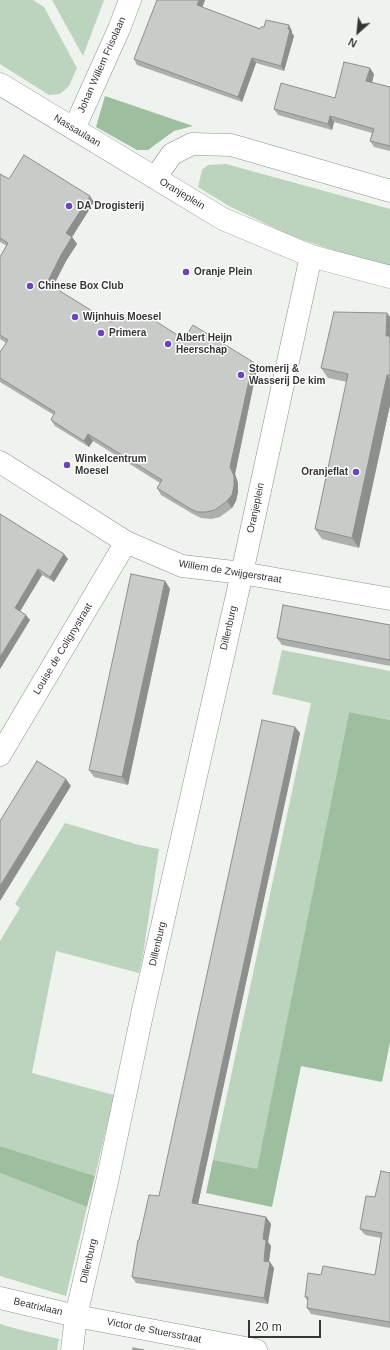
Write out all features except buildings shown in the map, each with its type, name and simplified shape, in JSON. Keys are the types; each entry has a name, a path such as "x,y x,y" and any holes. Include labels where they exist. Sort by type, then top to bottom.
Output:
{"street":[{"name":"Johan Willem Frisolaan","path":"74,129 119,29 130,0"},
{"name":"Nassaulaan","path":"0,84 154,178"},
{"name":"Oranjeplein","path":"390,191 231,145 192,144 172,154 154,178 223,219 311,256 390,277"},
{"name":"Oranjeplein","path":"242,573 311,256"},
{"name":"Willem de Zwijgerstraat","path":"0,462 126,542 182,566 242,573 390,599"},
{"name":"Louise de Colignystraat","path":"1,750 126,542"},
{"name":"Dillenburg","path":"72,1350 76,1316 107,1182 143,1010 242,573"},
{"name":"Beatrixlaan","path":"0,1298 76,1316"},
{"name":"Victor de Stuersstraat","path":"76,1316 256,1350"}],"green space":[{"path":"0,0 33,0 44,7 77,68 69,86 60,94 49,95 0,64"},
{"path":"52,0 104,0 83,56"},
{"path":"105,96 193,126 174,131 148,150 137,150 96,127"},
{"path":"226,164 390,209 390,267 373,264 291,236 229,206 198,187 202,170 208,165"},
{"path":"282,650 390,671 390,720 349,712 257,1170 213,1160 311,703 272,694"},
{"path":"349,712 390,720 390,1042 382,1082 301,1066 272,1207 206,1193 213,1160 257,1169"},
{"path":"65,823 139,845 159,849 139,973 56,951 32,1073 114,1095 95,1176 0,1146 0,941 20,908 15,904"},
{"path":"0,1146 95,1176 87,1207 0,1173"},
{"path":"0,1173 87,1207 66,1296 0,1276"},
{"path":"0,1324 59,1339 57,1350 0,1350"}],"place":[{"name":"DA Drogisterij","path":"69,206"},
{"name":"Oranje Plein","path":"186,272"},
{"name":"Chinese Box Club","path":"30,286"},
{"name":"Wijnhuis Moesel","path":"75,317"},
{"name":"Primera","path":"101,333"},
{"name":"Albert Heijn Heerschap","path":"168,344"},
{"name":"Stomerij & Wasserij De kim","path":"241,375"},
{"name":"Winkelcentrum Moesel","path":"67,465"},
{"name":"Oranjeflat","path":"356,472"}]}
